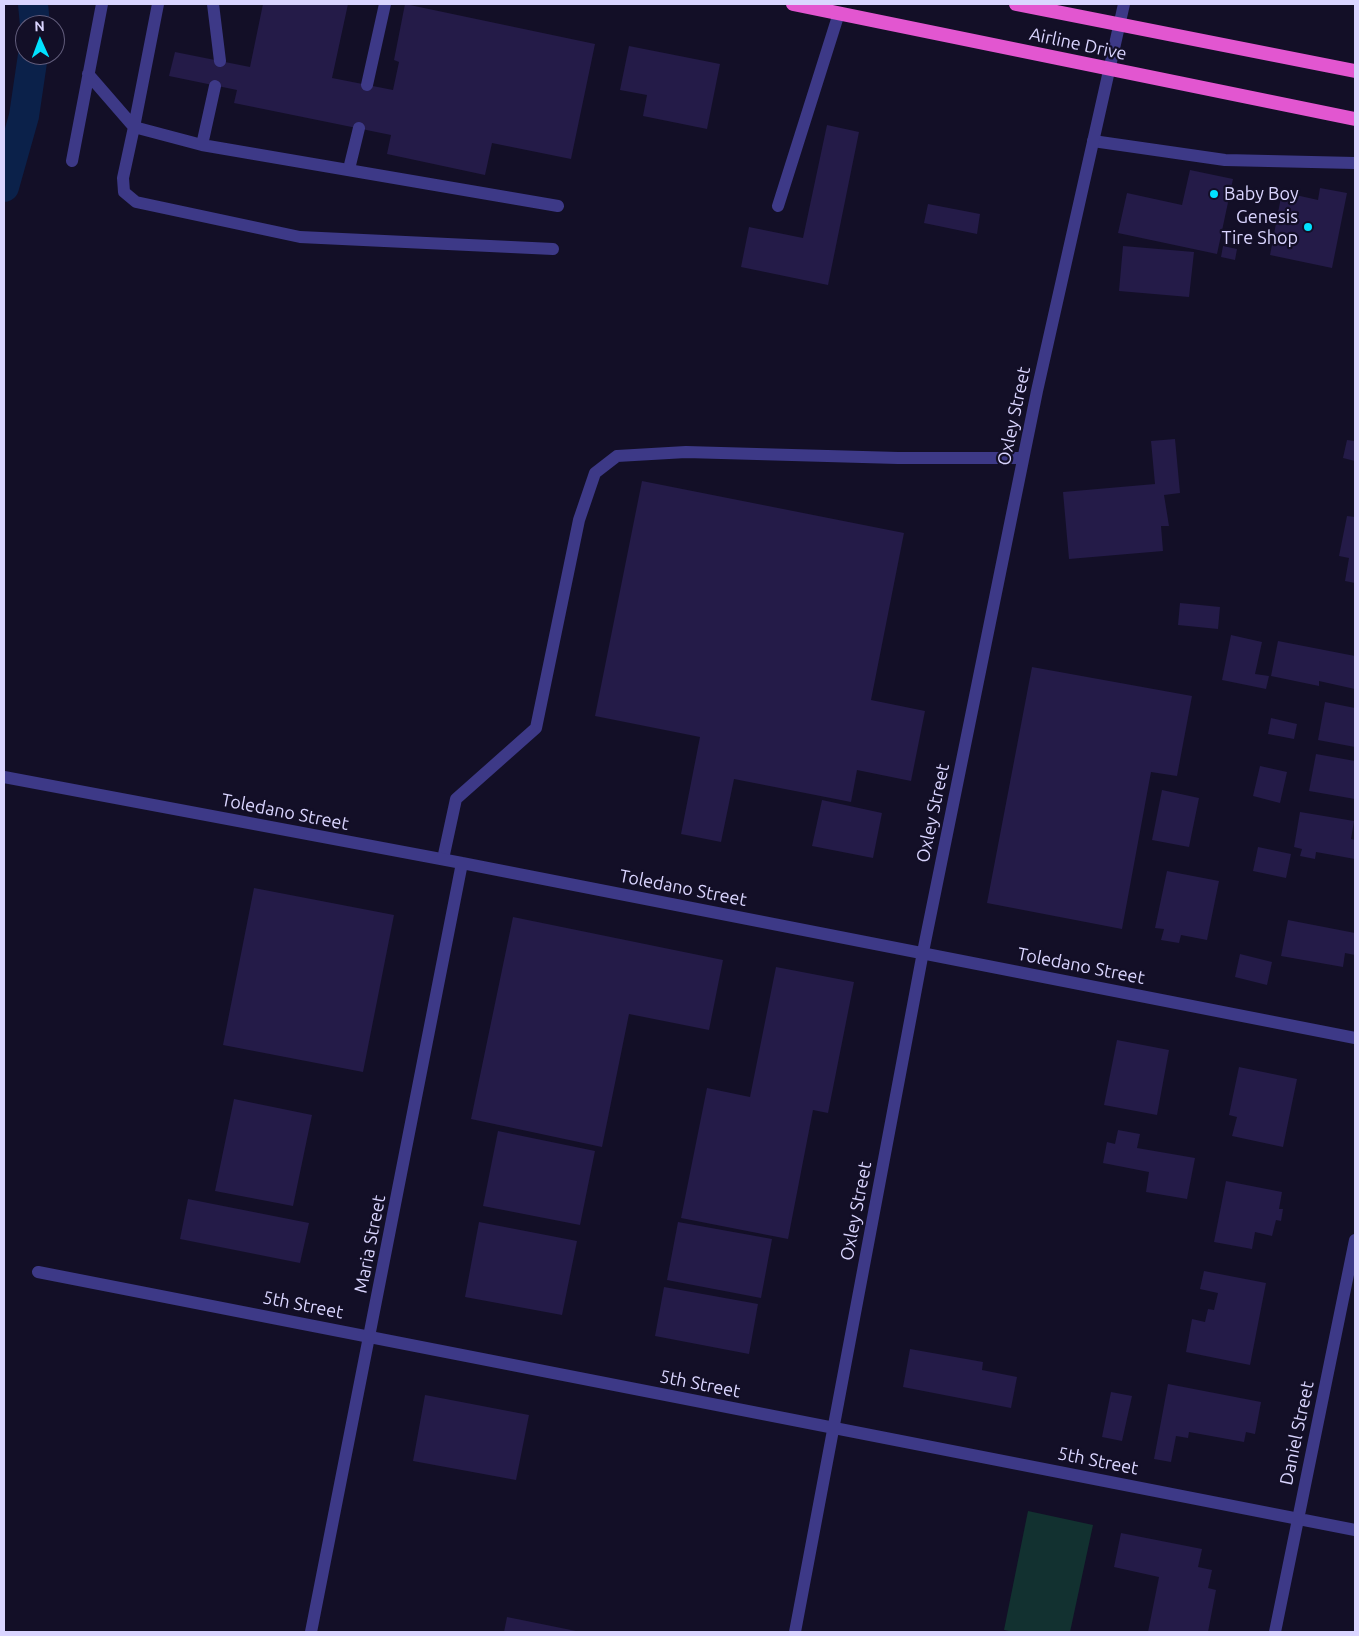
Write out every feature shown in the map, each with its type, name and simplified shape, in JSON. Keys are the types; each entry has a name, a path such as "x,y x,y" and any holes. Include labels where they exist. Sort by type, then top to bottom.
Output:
{"highway":[{"name":"Airline Drive","path":"793,4 1355,119"},
{"name":"Airline Drive","path":"1016,4 1355,70"}],"street":[{"path":"72,161 102,4"},
{"path":"158,4 123,178 124,192 136,202 300,236 553,249"},
{"path":"213,4 220,61"},
{"path":"368,85 385,4"},
{"name":"Oxley Street","path":"795,1632 922,952 1024,458 1124,4"},
{"path":"778,206 839,13"},
{"path":"88,74 134,127 202,145 558,206"},
{"path":"202,145 215,86"},
{"path":"349,169 358,128"},
{"path":"1093,141 1225,160 1355,164"},
{"path":"443,859 456,799 536,728 579,520 595,473 617,456 686,452 898,458 1024,458"},
{"name":"Toledano Street","path":"4,777 462,862 1355,1038"},
{"name":"Maria Street","path":"311,1632 462,862"},
{"name":"Daniel Street","path":"1275,1632 1355,1240"},
{"name":"5th Street","path":"38,1272 1355,1530"}],"green space":[{"path":"1028,1511 1093,1525 1070,1632 1014,1632 1004,1630"}],"building":[{"path":"263,4 348,4 332,78 393,90 399,62 394,60 405,4 595,44 571,159 492,143 485,175 387,154 391,135 234,103 237,90 169,76 175,52 250,67"},
{"path":"629,46 720,64 707,129 643,116 647,95 620,90"},
{"path":"827,125 859,132 828,285 741,267 749,227 803,238"},
{"path":"1190,170 1233,179 1217,254 1118,233 1127,193 1182,205"},
{"name":"Genesis Tire Shop","path":"1320,188 1347,193 1332,268 1270,255 1282,192 1318,200"},
{"path":"928,204 980,214 977,234 924,223"},
{"path":"1123,246 1194,252 1189,297 1119,291"},
{"path":"1223,246 1237,249 1235,260 1221,257"},
{"path":"1175,439 1180,493 1164,495 1169,526 1161,526 1163,551 1069,559 1063,492 1155,484 1151,441"},
{"path":"1347,440 1355,441 1355,461 1343,458"},
{"path":"642,481 904,533 871,700 925,711 911,781 857,770 851,802 734,779 721,842 681,834 700,737 595,716"},
{"path":"1347,516 1355,517 1355,583 1345,581 1349,558 1339,556"},
{"path":"1180,603 1220,607 1218,629 1178,625"},
{"path":"1231,635 1262,642 1255,674 1269,676 1266,689 1222,680"},
{"path":"1278,641 1355,656 1355,689 1319,681 1319,686 1271,676"},
{"path":"1032,667 1192,696 1177,776 1151,772 1122,929 987,903"},
{"path":"1325,702 1355,708 1355,747 1318,740"},
{"path":"1271,718 1297,724 1294,739 1268,734"},
{"path":"1316,754 1355,761 1355,799 1309,791"},
{"path":"1260,766 1287,772 1280,803 1253,796"},
{"path":"1162,790 1199,798 1189,847 1152,840"},
{"path":"822,800 882,813 873,858 812,846"},
{"path":"1300,812 1354,821 1351,839 1355,840 1355,859 1316,852 1315,859 1300,856 1302,849 1294,847"},
{"path":"1258,847 1291,854 1286,878 1253,871"},
{"path":"1167,871 1219,881 1207,940 1181,935 1179,943 1161,940 1164,929 1155,928"},
{"path":"254,888 394,915 363,1072 223,1045"},
{"path":"513,917 723,960 709,1030 629,1014 602,1147 471,1119"},
{"path":"1288,920 1355,933 1355,955 1345,953 1343,967 1281,956"},
{"path":"1240,954 1272,962 1267,985 1235,977"},
{"path":"776,967 854,982 828,1113 813,1110 788,1239 681,1218 707,1088 750,1097"},
{"path":"1117,1040 1169,1050 1157,1115 1104,1105"},
{"path":"1239,1067 1297,1079 1283,1147 1232,1136 1237,1117 1229,1115"},
{"path":"234,1099 312,1115 293,1206 215,1191"},
{"path":"1118,1130 1140,1134 1137,1148 1195,1158 1187,1199 1146,1192 1149,1172 1103,1163 1107,1142 1115,1144"},
{"path":"498,1131 595,1151 580,1225 483,1206"},
{"path":"1226,1181 1282,1192 1279,1209 1283,1209 1281,1221 1276,1220 1272,1236 1255,1232 1252,1249 1214,1242"},
{"path":"188,1199 309,1223 300,1263 180,1239"},
{"path":"479,1222 577,1241 562,1315 465,1297"},
{"path":"678,1222 772,1239 761,1298 667,1280"},
{"path":"1204,1271 1266,1283 1250,1365 1186,1352 1192,1319 1205,1322 1208,1309 1214,1310 1218,1293 1200,1289"},
{"path":"664,1287 758,1304 749,1354 655,1336"},
{"path":"910,1349 983,1362 982,1370 1017,1377 1011,1408 903,1387"},
{"path":"1168,1384 1261,1402 1255,1434 1246,1432 1244,1442 1189,1432 1188,1438 1176,1436 1171,1462 1154,1459"},
{"path":"1111,1392 1132,1396 1122,1441 1102,1437"},
{"path":"425,1395 529,1415 516,1480 413,1461"},
{"path":"1121,1533 1202,1549 1198,1567 1212,1570 1208,1588 1216,1590 1208,1632 1148,1632 1159,1577 1114,1567"},
{"path":"507,1617 576,1631 576,1632 504,1632"}],"waterway":[{"path":"33,4 34,15"},
{"path":"4,187 24,116 32,65"}],"place":[{"name":"Baby Boy","path":"1214,194"},
{"name":"Genesis Tire Shop","path":"1308,227"}]}
